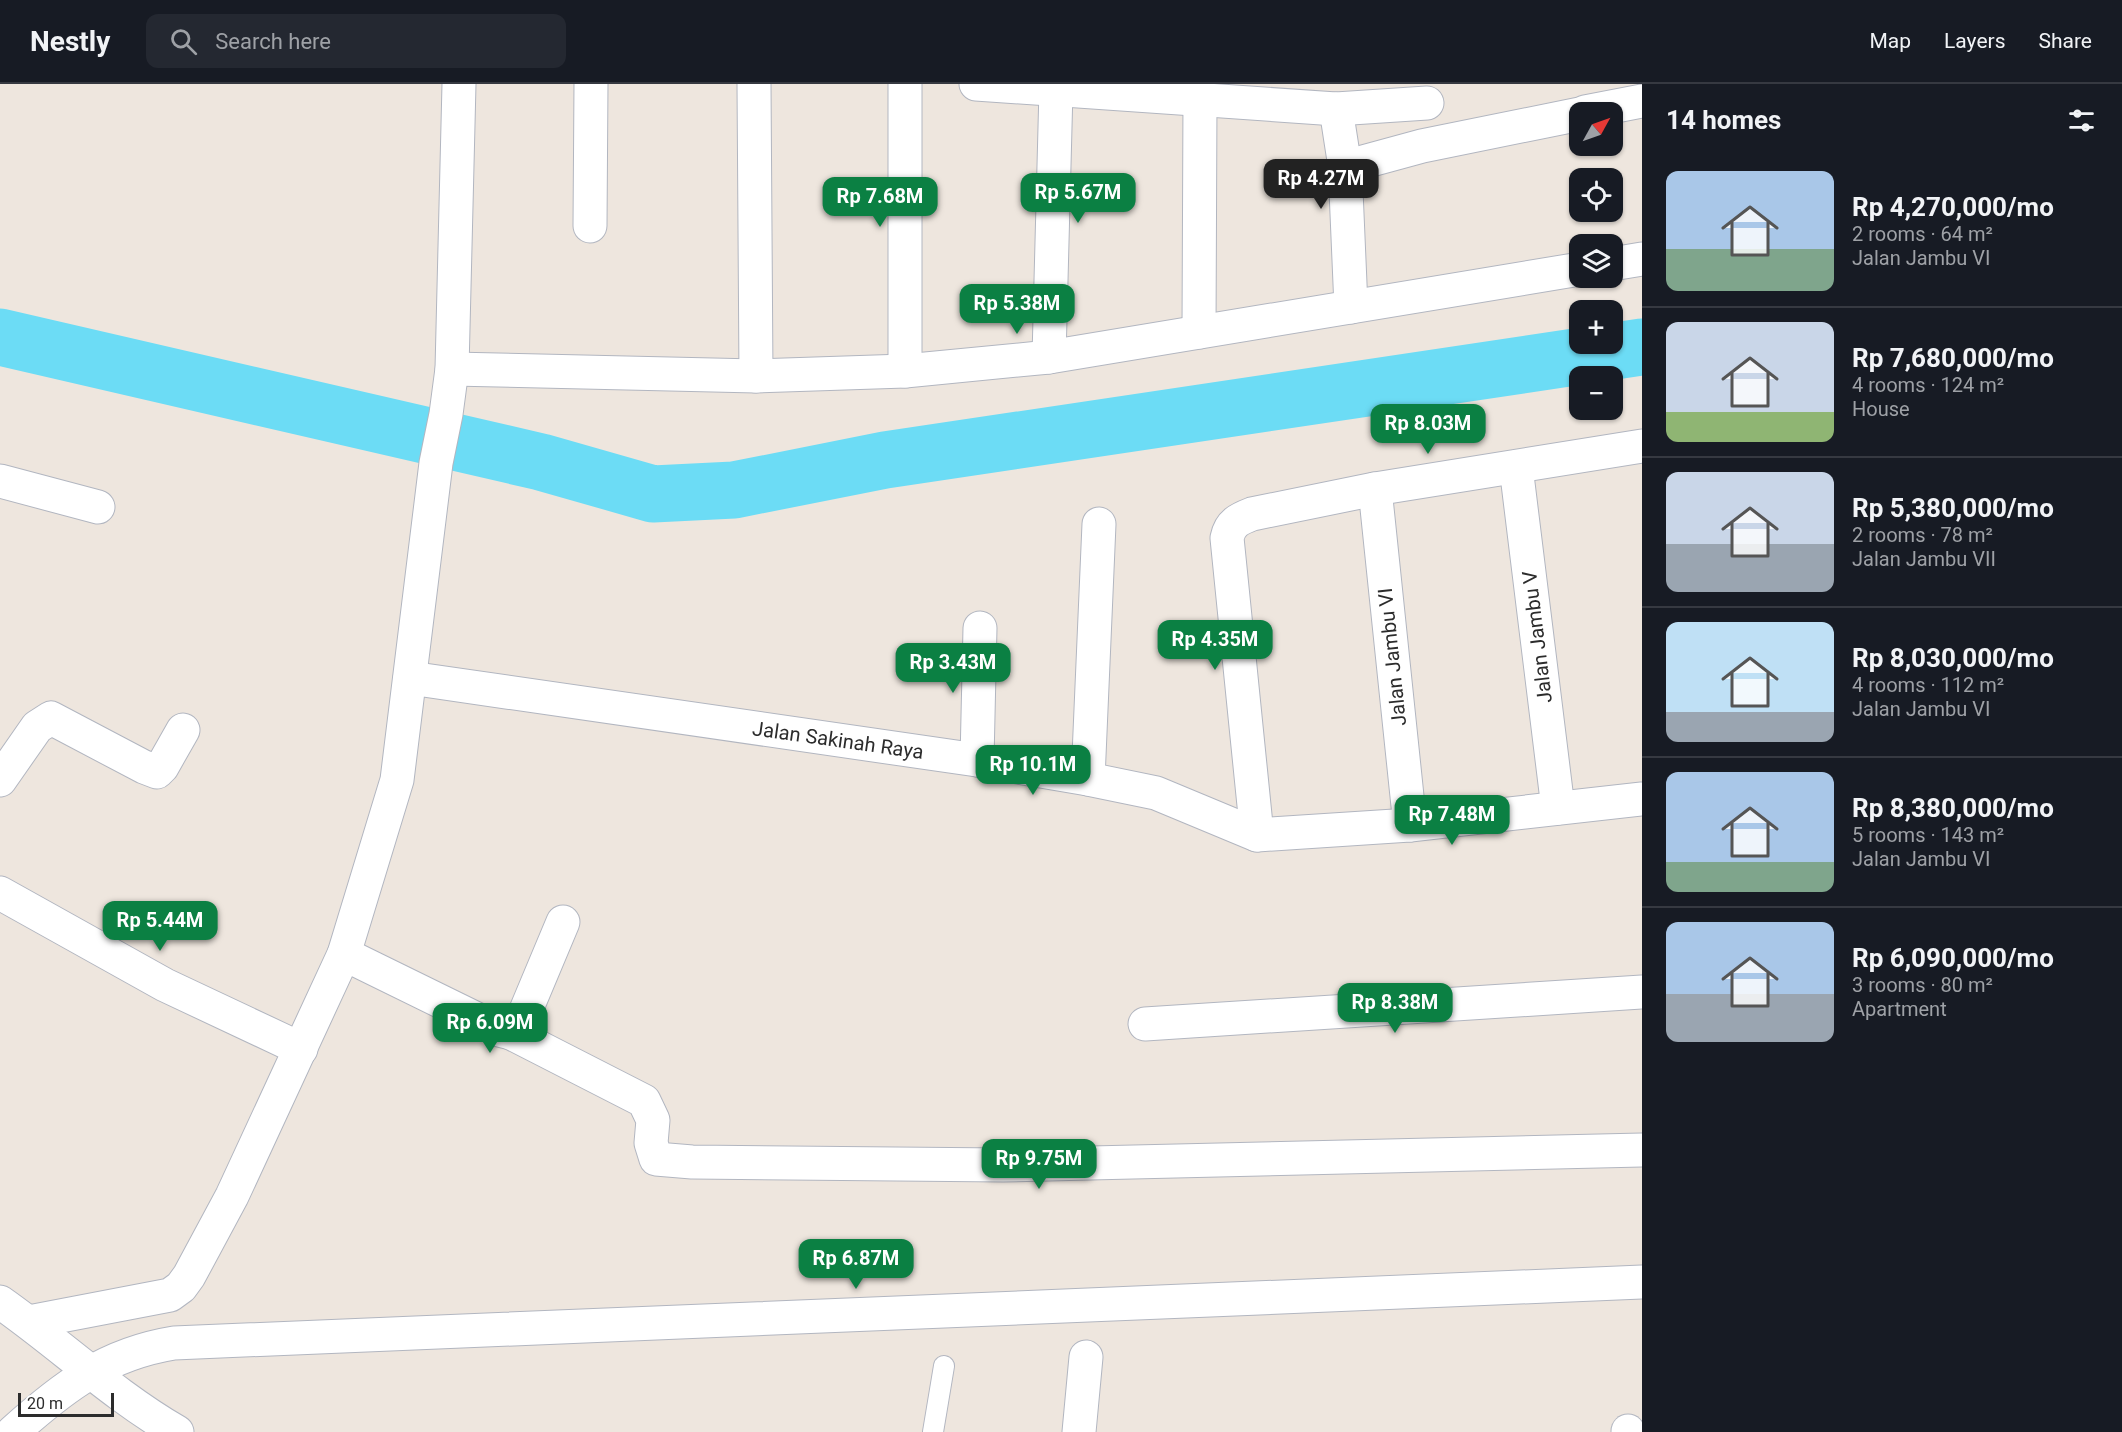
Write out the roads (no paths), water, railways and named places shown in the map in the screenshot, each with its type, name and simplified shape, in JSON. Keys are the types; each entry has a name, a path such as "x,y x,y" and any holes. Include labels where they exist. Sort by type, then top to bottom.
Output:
{"street":[{"path":"29,1322 170,1295 181,1287 232,1196 344,954 397,780 436,463 447,414 452,369 459,84"},
{"path":"590,226 591,84"},
{"path":"754,84 756,376"},
{"path":"905,84 906,371"},
{"path":"976,84 1056,89 1133,89 1200,99 1336,109 1430,93 1422,146"},
{"path":"1049,357 1056,89"},
{"path":"1198,332 1200,99"},
{"path":"1623,105 1642,101"},
{"path":"1336,109 1345,167 1351,307"},
{"path":"1345,167 1422,146 1569,116"},
{"path":"1623,262 1642,259"},
{"path":"452,369 756,376 906,371 1049,357 1569,271"},
{"path":"1642,446 1374,489 1252,514 1234,523 1229,529 1227,538 1257,835 1410,825 1642,799"},
{"name":"Jalan Jambu V","path":"1516,467 1558,808"},
{"path":"0,481 98,507"},
{"name":"Jalan Jambu VI","path":"1374,489 1410,825"},
{"path":"1088,779 1099,524"},
{"path":"977,760 980,628"},
{"name":"Jalan Sakinah Raya","path":"410,678 977,760 1088,779 1156,793 1257,835"},
{"path":"0,780 37,727 51,717 122,756 157,772 162,768 183,730"},
{"path":"0,893 165,984 301,1049"},
{"path":"511,1033 524,1015 563,922"},
{"path":"344,954 499,1030 511,1033 644,1101 653,1120 651,1143 656,1159 692,1162 1003,1165 1642,1150"},
{"path":"1145,1024 1642,992"},
{"path":"14,1432 33,1414 88,1372 147,1347 174,1343 1642,1282"},
{"path":"0,1302 29,1322 88,1372 177,1432"},
{"path":"1079,1432 1086,1357"}],"lane":[{"path":"933,1432 944,1366"}],"waterway":[{"path":"0,337 541,462 653,494 734,490 885,460 1642,347"}]}
